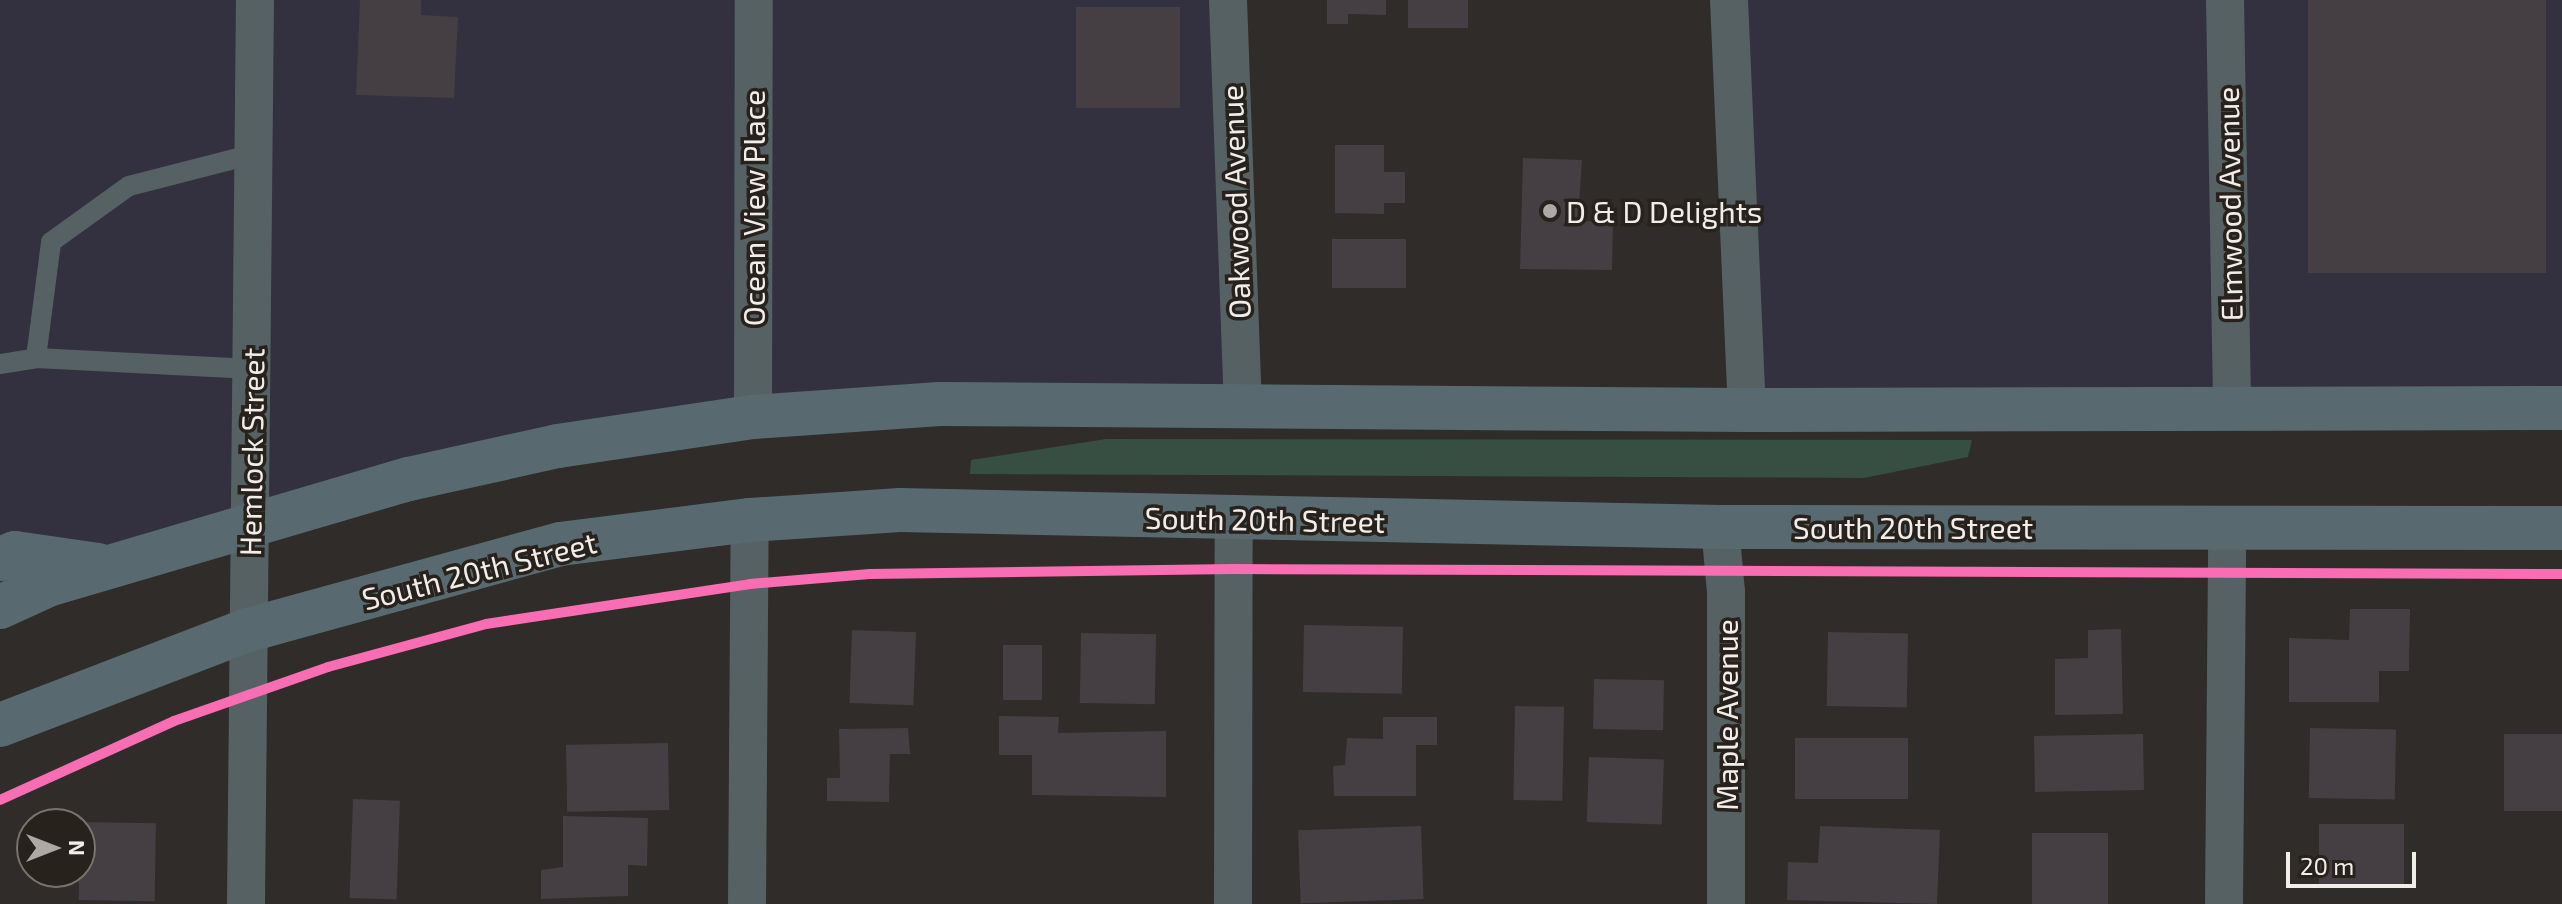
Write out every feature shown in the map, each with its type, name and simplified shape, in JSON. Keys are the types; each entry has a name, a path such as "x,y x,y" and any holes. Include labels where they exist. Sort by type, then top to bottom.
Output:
{"main road":[{"path":"0,607 108,567 409,479 558,446 753,417 940,404 1747,410 2562,408"},
{"name":"South 20th Street","path":"0,725 248,630 560,544 750,520 900,510 1234,520 1720,527 2562,528"},
{"path":"0,559 15,553 108,567"}],"street":[{"name":"Hemlock Street","path":"246,904 255,0"},
{"name":"Ocean View Place","path":"753,417 754,0"},
{"name":"Oakwood Avenue","path":"1228,0 1243,404"},
{"path":"1729,0 1747,410"},
{"name":"Elmwood Avenue","path":"2225,0 2232,408"},
{"path":"747,904 750,520"},
{"path":"1233,904 1234,520"},
{"name":"Maple Avenue","path":"1720,527 1726,592 1726,904"},
{"path":"2224,904 2227,528"}],"lane":[{"path":"36,358 51,242 129,186 254,154"},
{"path":"0,364 36,358 252,369"}],"shaded area":[{"path":"0,0 1226,0 1243,420 688,425 0,595"},
{"path":"1733,0 2562,0 2562,406 1733,406"}],"green space":[{"path":"1106,439 1972,440 1968,457 1864,478 970,474 971,460"}],"building":[{"path":"360,0 421,0 421,15 458,17 454,98 356,95"},
{"path":"1327,0 1386,0 1386,15 1348,14 1348,24 1327,24"},
{"path":"1408,0 1468,0 1468,28 1408,28"},
{"path":"2308,0 2546,0 2546,273 2308,273"},
{"path":"1076,7 1180,7 1180,108 1076,108"},
{"path":"1335,145 1384,145 1384,172 1405,172 1405,203 1384,203 1384,214 1335,213"},
{"name":"D & D Delights","path":"1523,158 1582,160 1578,221 1613,222 1612,270 1520,269"},
{"path":"1332,239 1406,239 1406,288 1332,288"},
{"path":"2350,609 2410,609 2409,671 2379,671 2379,702 2289,702 2289,638 2349,640"},
{"path":"1304,625 1403,627 1402,694 1303,692"},
{"path":"2121,629 2123,714 2055,715 2055,659 2088,658 2088,630"},
{"path":"852,630 916,632 913,705 849,703"},
{"path":"1828,632 1908,633 1907,707 1827,706"},
{"path":"1081,633 1156,634 1155,704 1080,703"},
{"path":"1003,645 1042,645 1042,700 1003,700"},
{"path":"1594,679 1664,680 1663,730 1593,729"},
{"path":"1515,706 1564,707 1562,801 1513,800"},
{"path":"999,716 1059,717 1058,733 1166,731 1166,797 1032,795 1032,755 999,755"},
{"path":"1383,717 1437,717 1437,745 1416,745 1416,796 1334,796 1333,766 1345,765 1347,738 1383,739"},
{"path":"908,728 910,754 890,754 889,802 827,801 827,778 840,778 839,729"},
{"path":"2310,728 2396,730 2395,799 2309,798"},
{"path":"2143,734 2144,790 2035,792 2034,736"},
{"path":"2504,734 2562,734 2562,811 2504,811"},
{"path":"1795,738 1908,738 1908,799 1795,799"},
{"path":"668,743 669,810 567,812 566,745"},
{"path":"1589,757 1664,760 1662,825 1587,822"},
{"path":"353,799 400,801 397,900 350,898"},
{"path":"563,816 648,818 647,866 628,865 628,896 541,899 541,870 563,867"},
{"path":"96,822 156,823 155,901 79,900 79,888 96,888"},
{"path":"2319,824 2404,824 2404,885 2319,885"},
{"path":"1421,826 1424,899 1301,903 1298,830"},
{"path":"1820,826 1940,830 1937,904 1787,900 1788,862 1818,863"},
{"path":"2032,833 2108,833 2108,904 2032,904"}],"cycle path":[{"path":"0,800 174,721 328,667 486,624 750,584 870,574 1234,569 2562,574"}],"place":[{"name":"D & D Delights","path":"1550,211"}]}
